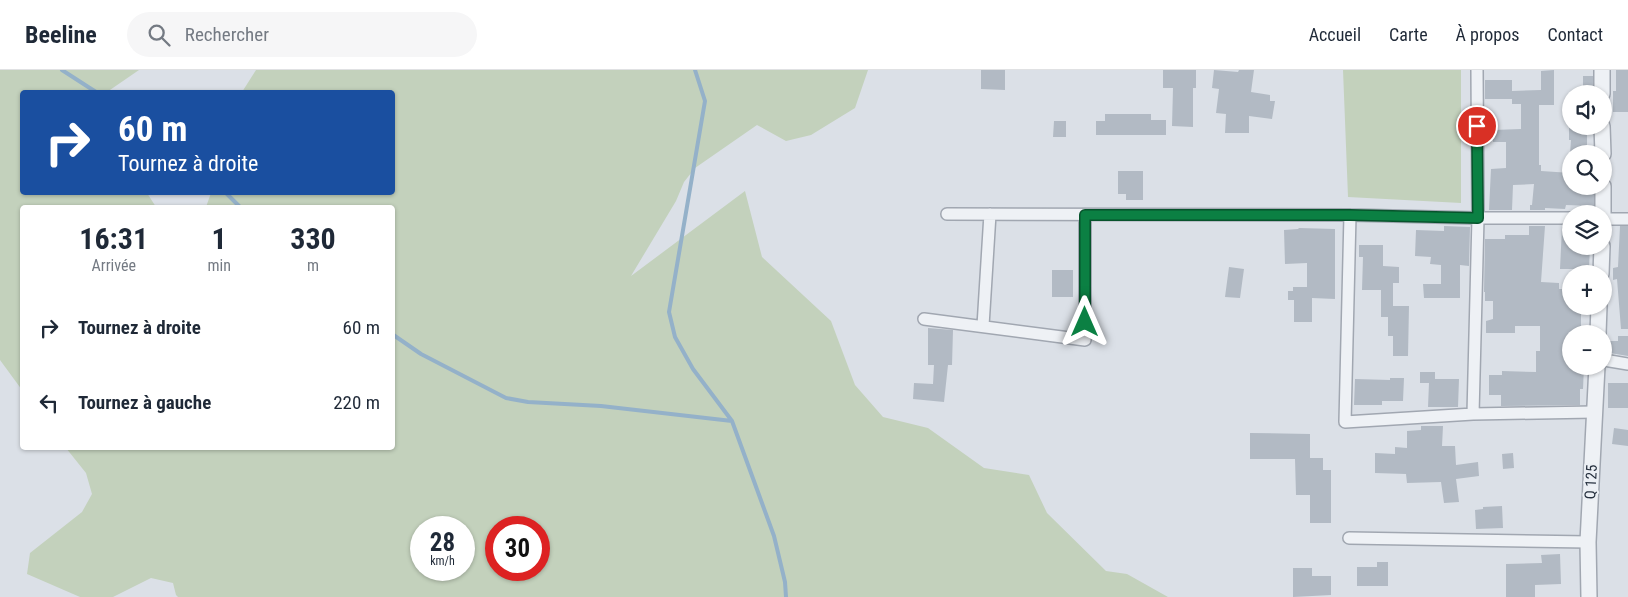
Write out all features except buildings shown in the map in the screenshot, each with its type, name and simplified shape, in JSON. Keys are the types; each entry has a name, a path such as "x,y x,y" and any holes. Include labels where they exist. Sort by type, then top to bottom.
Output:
{"street":[{"path":"1473,414 1478,218 1477,70"},
{"path":"1602,70 1602,85"},
{"path":"947,214 1350,215 1562,218"},
{"path":"983,326 990,214"},
{"path":"924,319 1085,340 1085,215"},
{"path":"1350,215 1345,422 1473,414 1594,412"},
{"path":"1612,218 1628,219"},
{"path":"1612,361 1628,364"},
{"name":"Q 125","path":"1589,597 1588,542 1596,375"},
{"path":"1349,538 1588,542"}],"green space":[{"path":"0,70 139,70 110,90 20,90 20,195 148,195 155,205 20,205 20,387 0,360"},
{"path":"256,70 868,70 855,108 811,135 786,141 757,125 695,168 684,182 676,201 631,276 745,191 762,257 831,321 855,385 883,417 928,428 984,468 1029,475 1047,513 1106,571 1127,574 1168,597 178,597 173,583 151,578 113,597 80,597 27,574 30,553 82,512 92,494 86,473 68,450 395,450 395,205 207,205 210,195 395,195 395,90 243,90"},
{"path":"1343,70 1461,70 1461,203 1348,197"}],"waterway":[{"path":"62,70 93,90"},
{"path":"695,70 705,101 669,312 675,337 693,369 732,421 774,536 785,582 786,597"},
{"path":"228,195 238,205"},
{"path":"395,336 421,354 506,398 528,402 601,406 732,421"}],"route":[{"path":"1085,322 1085,215 1350,215 1478,218 1477,126"}]}
